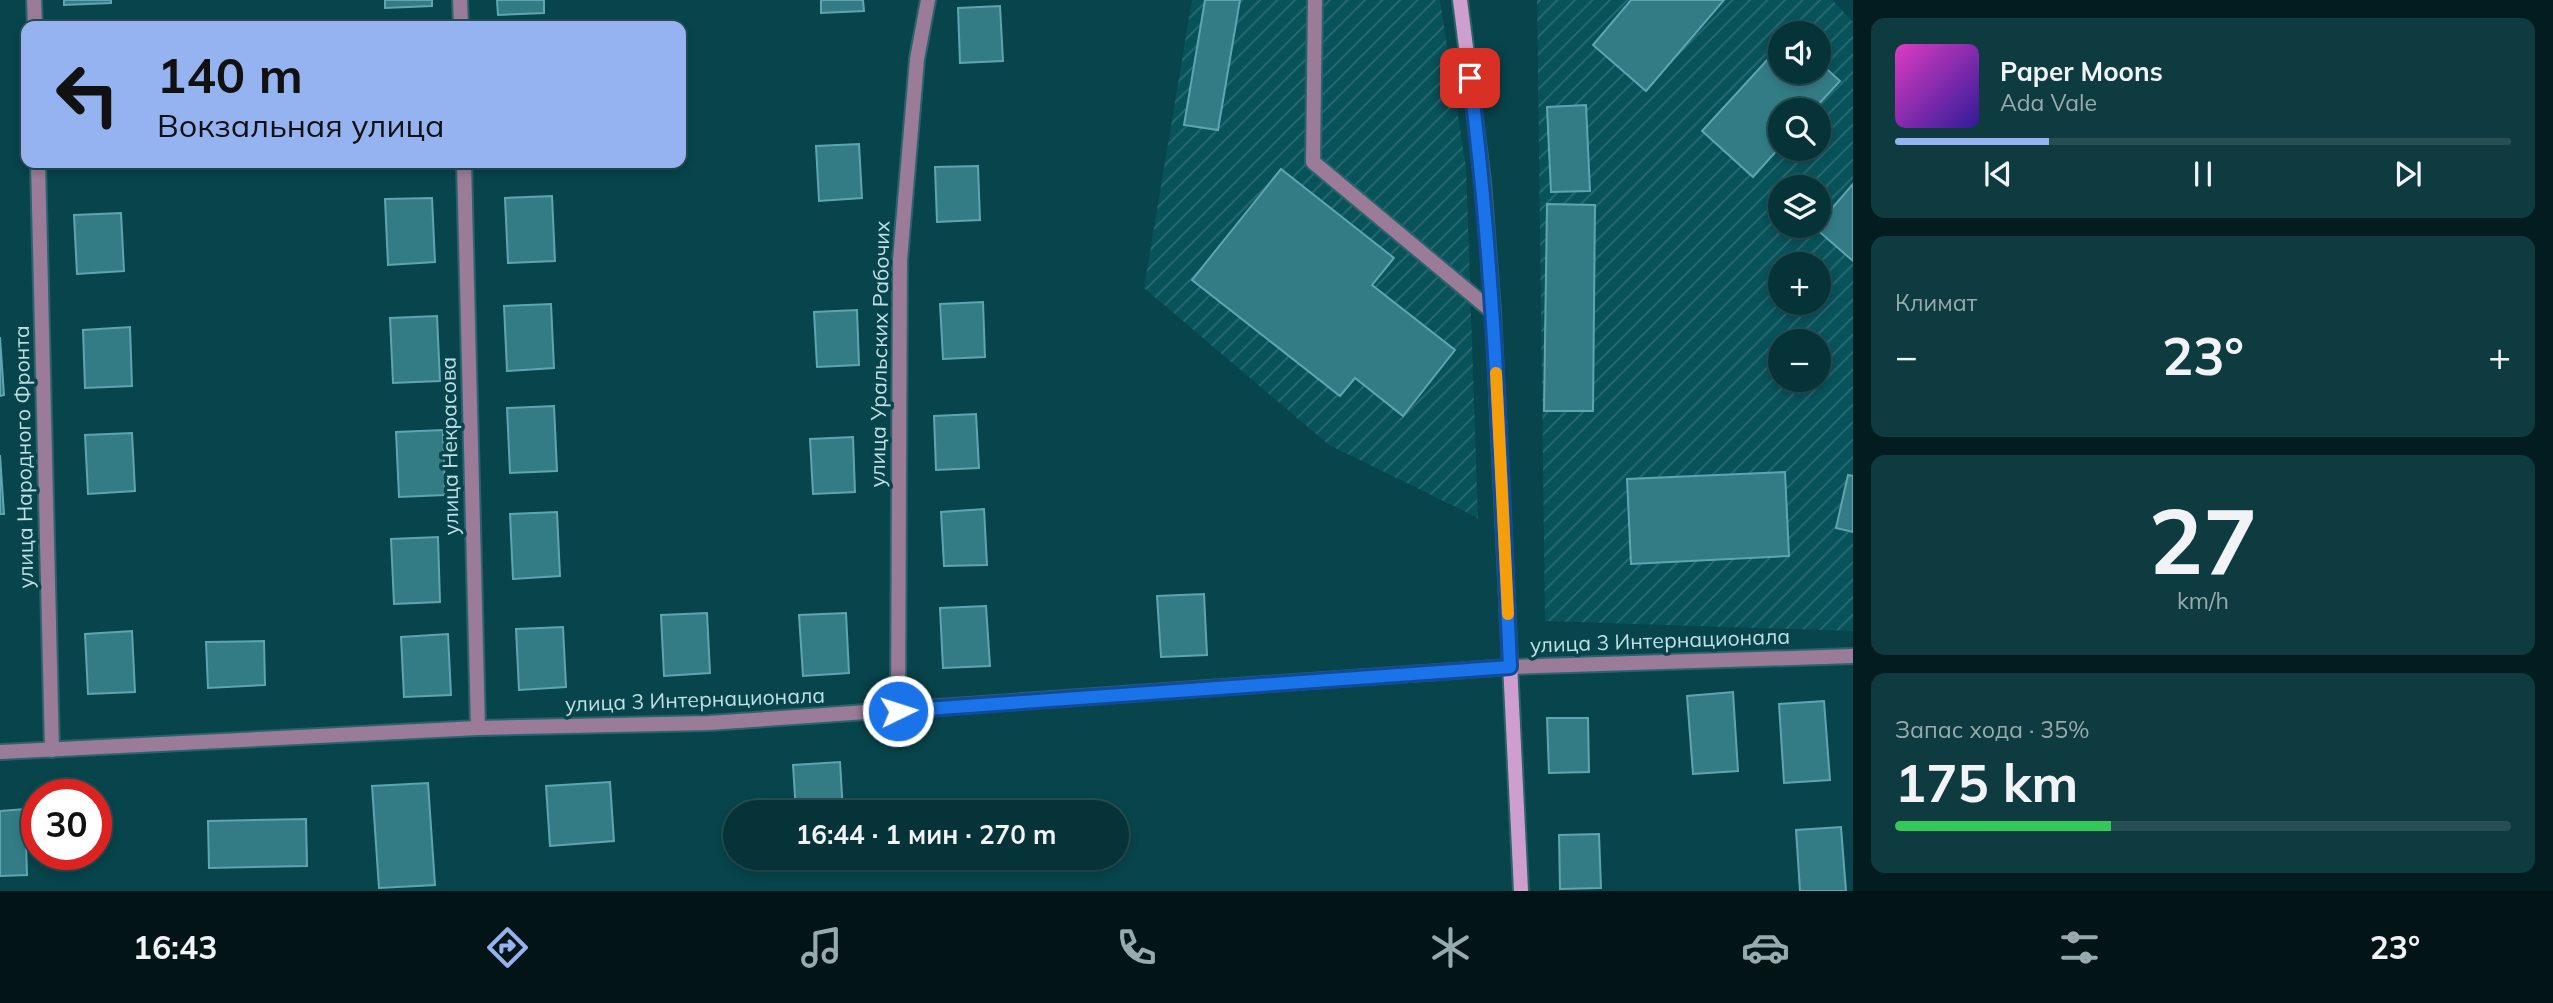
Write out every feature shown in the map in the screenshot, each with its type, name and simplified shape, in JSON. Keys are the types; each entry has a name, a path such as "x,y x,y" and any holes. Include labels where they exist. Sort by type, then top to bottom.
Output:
{"main road":[{"path":"1460,0 1483,181 1493,312 1521,891"}],"street":[{"path":"34,0 35,21"},
{"path":"460,0 461,21"},
{"name":"улица Уральских Рабочих","path":"898,711 900,260 917,59 928,0"},
{"path":"1315,0 1313,162 1493,312"},
{"name":"улица Народного Фронта","path":"38,168 52,750"},
{"name":"улица Некрасова","path":"464,168 478,728"},
{"name":"улица 3 Интернационала","path":"0,752 478,728 709,723 1510,667 1853,656"}],"shaded area":[{"path":"1192,0 1440,0 1466,167 1478,518 1329,445 1144,288"},
{"path":"1537,0 1832,0 1853,22 1853,631 1545,621"}],"building":[{"path":"64,0 111,0 111,3 64,5"},
{"path":"385,0 432,0 432,6 385,8"},
{"path":"497,0 544,0 544,13 498,15"},
{"path":"821,0 863,0 864,11 821,13"},
{"path":"1205,0 1240,0 1218,130 1184,125"},
{"path":"1631,0 1724,0 1646,91 1593,45"},
{"path":"1000,6 1003,61 960,63 958,8"},
{"path":"1768,59 1768,84 1831,84 1831,73 1840,81 1824,98 1768,98 1768,160 1753,177 1702,131"},
{"path":"1586,105 1590,191 1551,192 1547,107"},
{"path":"859,144 862,198 819,201 816,146"},
{"path":"978,166 980,220 937,222 935,167"},
{"path":"1281,169 1394,258 1372,285 1455,350 1403,416 1355,378 1340,396 1192,280"},
{"path":"1853,184 1853,261 1827,238 1831,238 1831,209"},
{"path":"552,196 555,261 508,263 505,198"},
{"path":"432,198 435,262 388,265 385,199"},
{"path":"1547,204 1595,205 1593,411 1544,411"},
{"path":"121,213 124,271 77,274 74,215"},
{"path":"983,302 985,357 943,359 940,304"},
{"path":"551,304 554,368 507,371 504,306"},
{"path":"857,310 859,365 817,367 814,312"},
{"path":"437,316 440,381 393,383 390,318"},
{"path":"130,327 132,386 85,388 83,330"},
{"path":"0,337 4,395 0,396"},
{"path":"554,406 557,471 510,473 507,408"},
{"path":"976,414 979,468 936,470 934,416"},
{"path":"443,430 445,495 399,497 396,432"},
{"path":"132,433 135,491 88,494 85,435"},
{"path":"853,437 855,492 813,494 810,439"},
{"path":"0,455 4,514 0,514"},
{"path":"1785,472 1789,556 1631,564 1627,479"},
{"path":"1848,475 1853,476 1853,532 1836,528"},
{"path":"984,509 987,565 944,566 941,512"},
{"path":"557,512 560,576 513,579 510,514"},
{"path":"438,537 440,602 394,604 391,539"},
{"path":"1204,594 1207,655 1161,657 1157,596"},
{"path":"986,606 990,666 943,668 940,608"},
{"path":"707,613 710,673 664,676 661,615"},
{"path":"846,613 849,673 803,676 799,615"},
{"path":"563,627 566,687 519,690 516,629"},
{"path":"132,631 135,692 88,694 85,634"},
{"path":"448,634 451,695 404,697 401,637"},
{"path":"264,641 265,685 208,688 206,642"},
{"path":"1733,692 1738,771 1693,774 1687,696"},
{"path":"1824,701 1830,780 1784,783 1779,704"},
{"path":"1547,718 1588,718 1589,772 1549,773"},
{"path":"840,762 842,800 795,800 793,765"},
{"path":"610,782 614,841 550,846 546,786"},
{"path":"428,783 435,885 379,888 372,786"},
{"path":"21,809 21,870 27,870 27,875 0,876 0,811"},
{"path":"306,819 307,866 209,868 208,821"},
{"path":"1841,827 1846,891 1800,891 1796,830"},
{"path":"1599,834 1601,888 1560,889 1559,835"}],"slow traffic":[{"path":"1496,373 1508,614"}],"route":[{"path":"898,711 1510,667 1493,312 1483,181 1470,78"}]}
